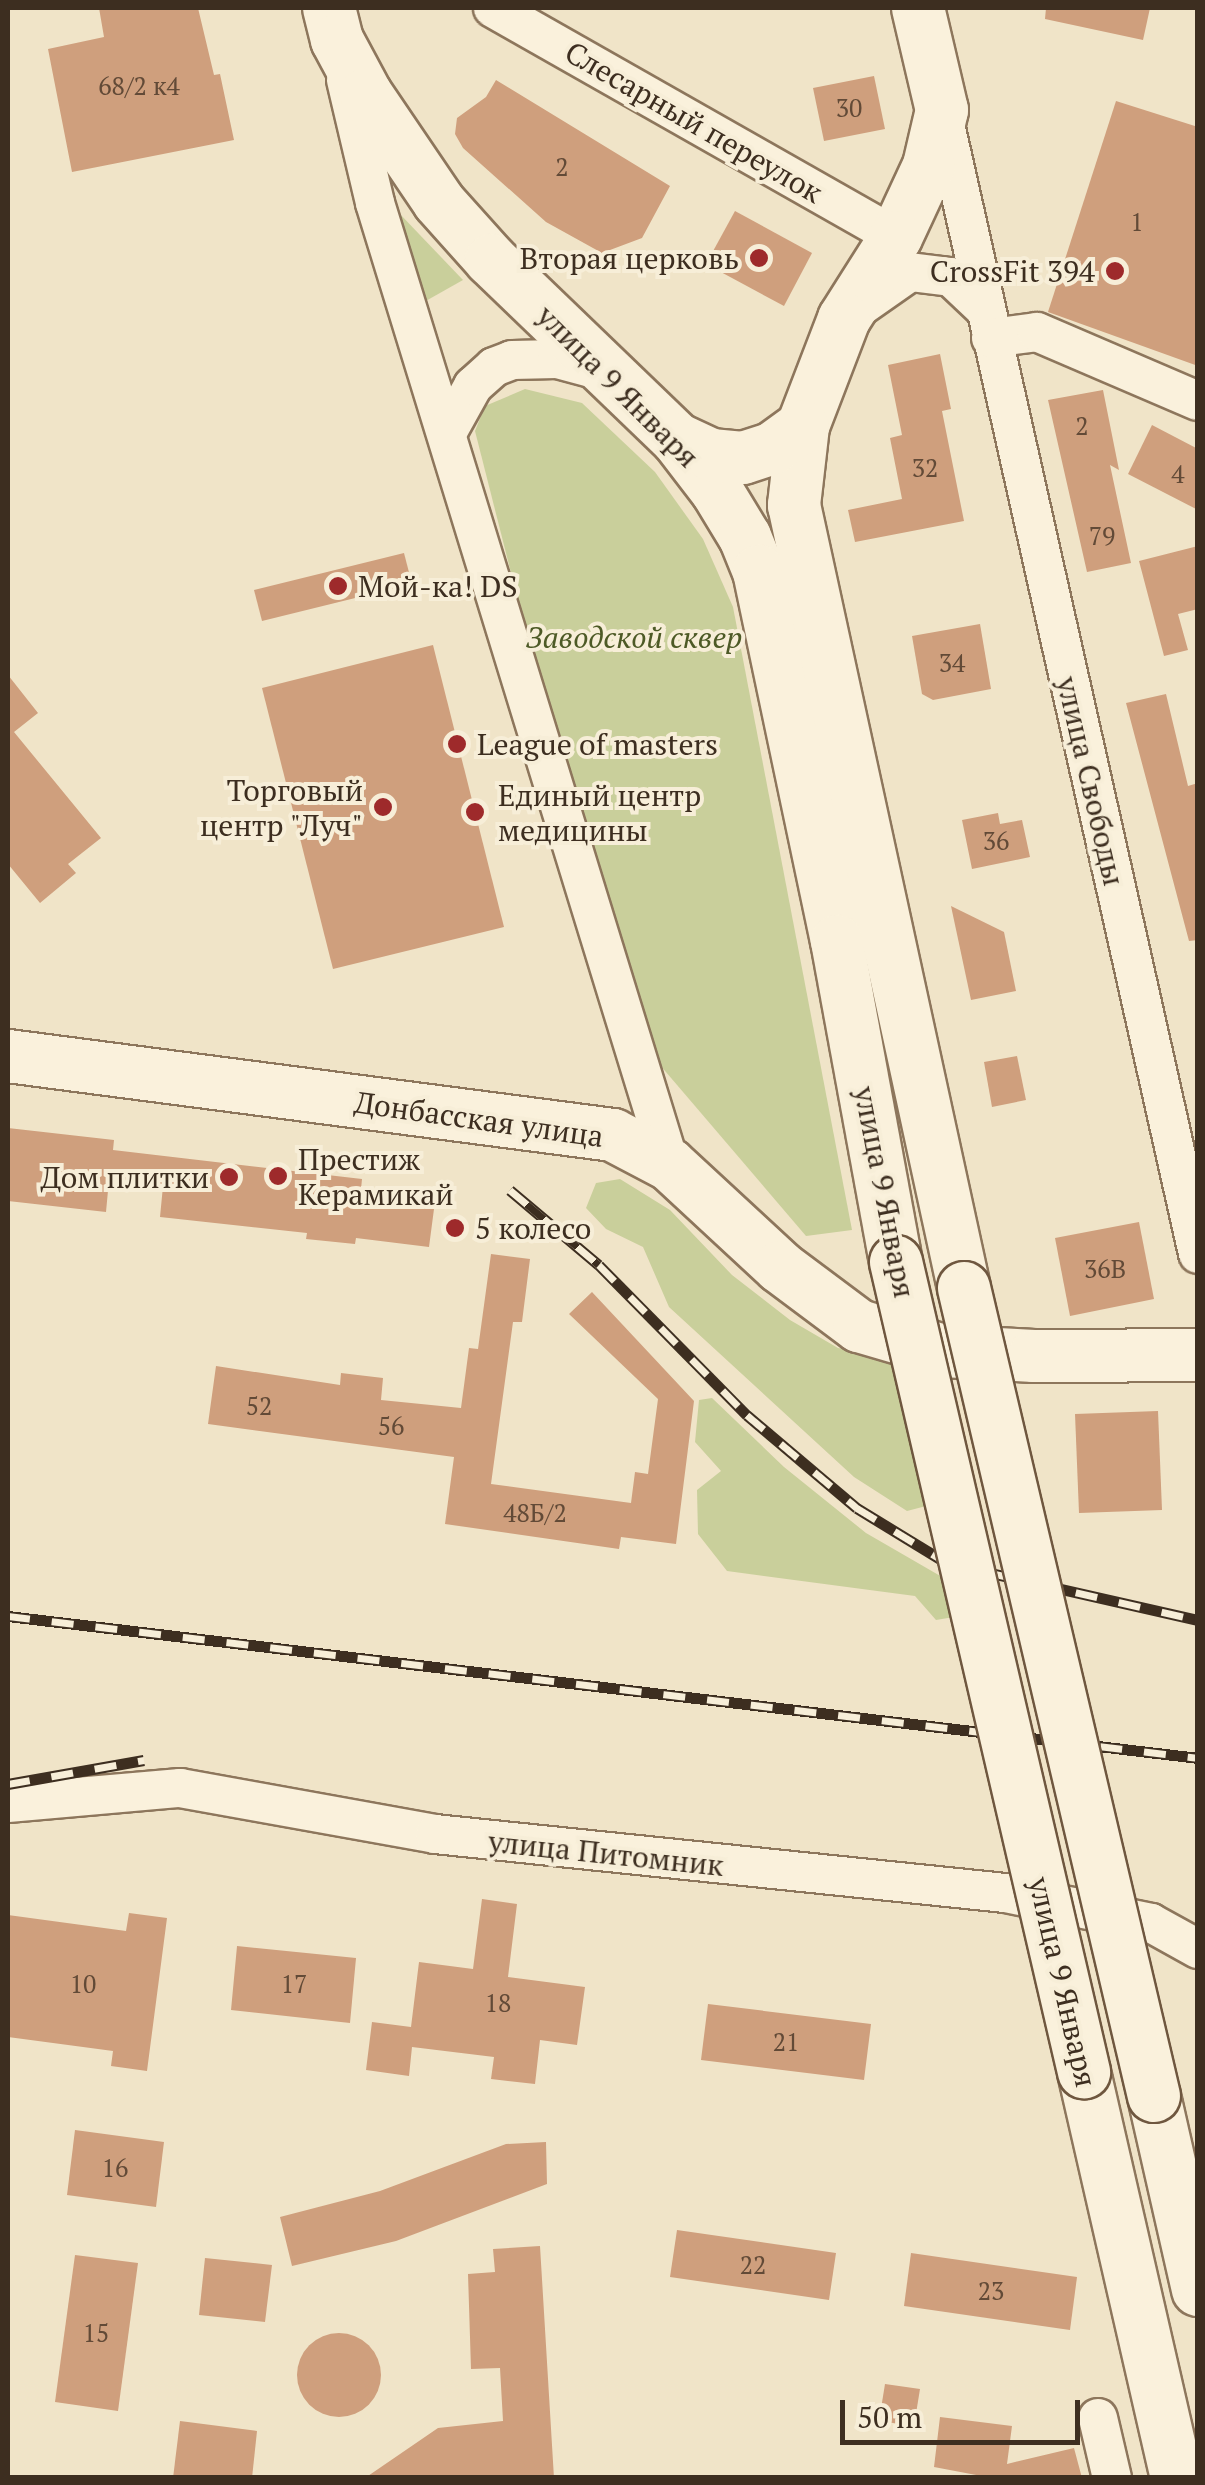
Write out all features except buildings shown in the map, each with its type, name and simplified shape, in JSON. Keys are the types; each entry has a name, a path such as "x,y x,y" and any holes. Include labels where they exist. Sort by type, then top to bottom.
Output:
{"main road":[{"name":"улица Свободы","path":"794,504 804,426 844,319 896,238 929,166 942,110 918,8"},
{"name":"улица 9 Января","path":"333,24 399,148 439,202 491,260 677,439 717,490 759,571 836,941 896,1262 1176,2478"},
{"path":"677,439 711,454 743,458 772,448 804,426"},
{"name":"улица 9 Января","path":"794,504 964,1288 1198,2290"},
{"name":"Донбасская улица","path":"8,1056 614,1135 670,1165 780,1267 859,1326 944,1351 1034,1356 1198,1355"}],"street":[{"name":"Слесарный переулок","path":"493,8 896,238"},
{"name":"улица 9 Января","path":"333,24 376,204 670,1165"},
{"name":"улица Свободы","path":"942,110 1198,1254"},
{"path":"844,319 910,272 951,277 987,323 1037,332 1198,401"},
{"path":"448,433 474,386 494,368 512,360 556,359 611,374"},
{"name":"улица Питомник","path":"8,1803 180,1788 436,1834 1005,1892 1150,1924 1198,1949"},
{"path":"1098,2418 1112,2478"}],"green space":[{"path":"398,212 463,280 424,302"},
{"name":"Заводской сквер","path":"525,389 582,403 655,472 703,539 733,607 852,1230 806,1236 648,1051 606,947 475,431 485,406"},
{"path":"620,1179 670,1210 732,1275 790,1320 838,1348 895,1357 930,1505 907,1511 854,1477 669,1307 643,1247 606,1229 586,1208 596,1183"},
{"path":"712,1398 784,1467 866,1533 949,1581 954,1617 936,1620 915,1596 727,1571 698,1534 697,1490 721,1471 695,1442 699,1400"}],"railway":[{"path":"510,1190 599,1265 747,1415 857,1508 947,1563 1198,1620"},
{"path":"8,1616 1198,1758"},
{"path":"8,1784 144,1760"}],"place":[{"name":"Вторая церковь","path":"759,258"},
{"name":"CrossFit 394","path":"1115,271"},
{"name":"Мой-ка! DS","path":"338,586"},
{"name":"League of masters","path":"457,744"},
{"name":"Торговый центр \"Луч\"","path":"383,807"},
{"name":"Единый центр медицины","path":"475,812"},
{"name":"Престиж Керамикай","path":"278,1176"},
{"name":"Дом плитки","path":"229,1177"},
{"name":"5 колесо","path":"455,1228"}]}
